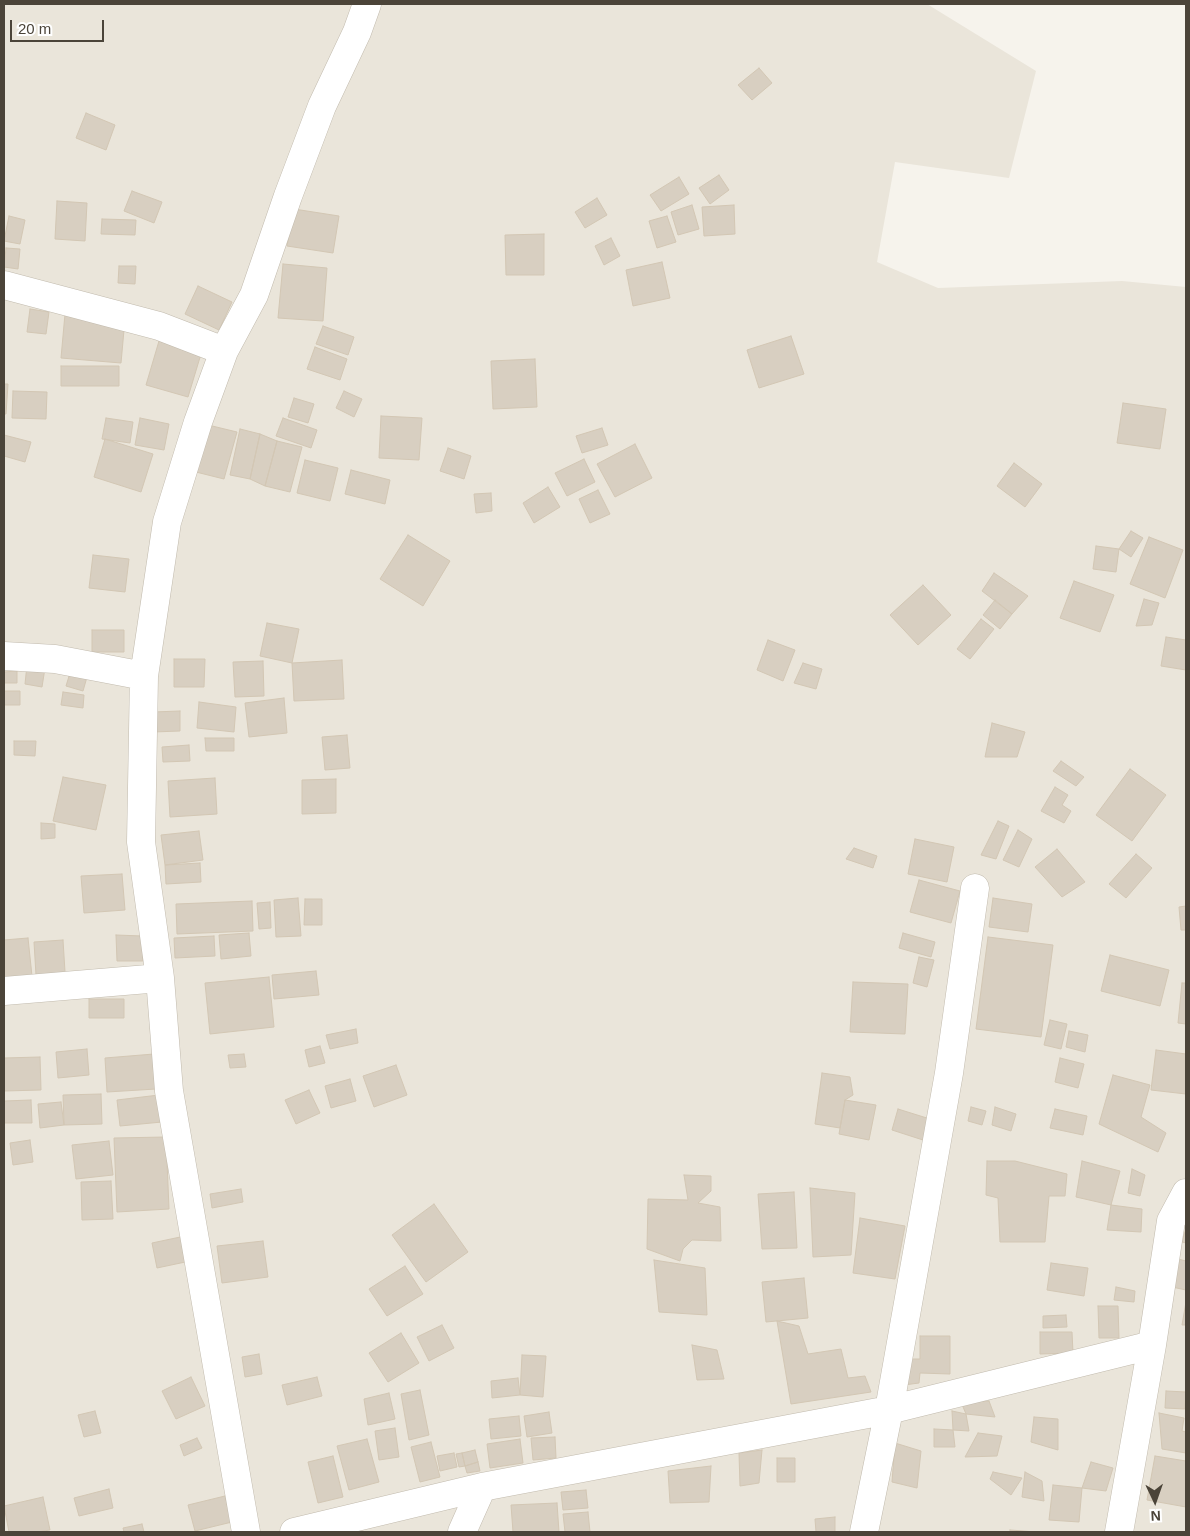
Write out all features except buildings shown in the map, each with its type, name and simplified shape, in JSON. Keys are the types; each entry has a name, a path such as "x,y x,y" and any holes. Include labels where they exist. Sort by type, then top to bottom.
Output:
{"street":[{"path":"246,1532 169,1091 160,978 141,842 144,676 167,522 198,422 224,350 254,295 309,142 357,32 367,4"},
{"path":"4,285 159,326 224,350"},
{"path":"4,656 55,659 144,676"},
{"path":"864,1532 889,1410 948,1073 974,888"},
{"path":"4,991 160,978"},
{"path":"1119,1532 1152,1345 1171,1221 1186,1193"},
{"path":"294,1532 482,1487 889,1410 1152,1345"},
{"path":"462,1532 482,1487"}],"shaded area":[{"path":"4,4 927,4 1036,71 1009,178 895,162 877,262 938,288 1122,281 1186,287 1186,1532 4,1532"}]}
